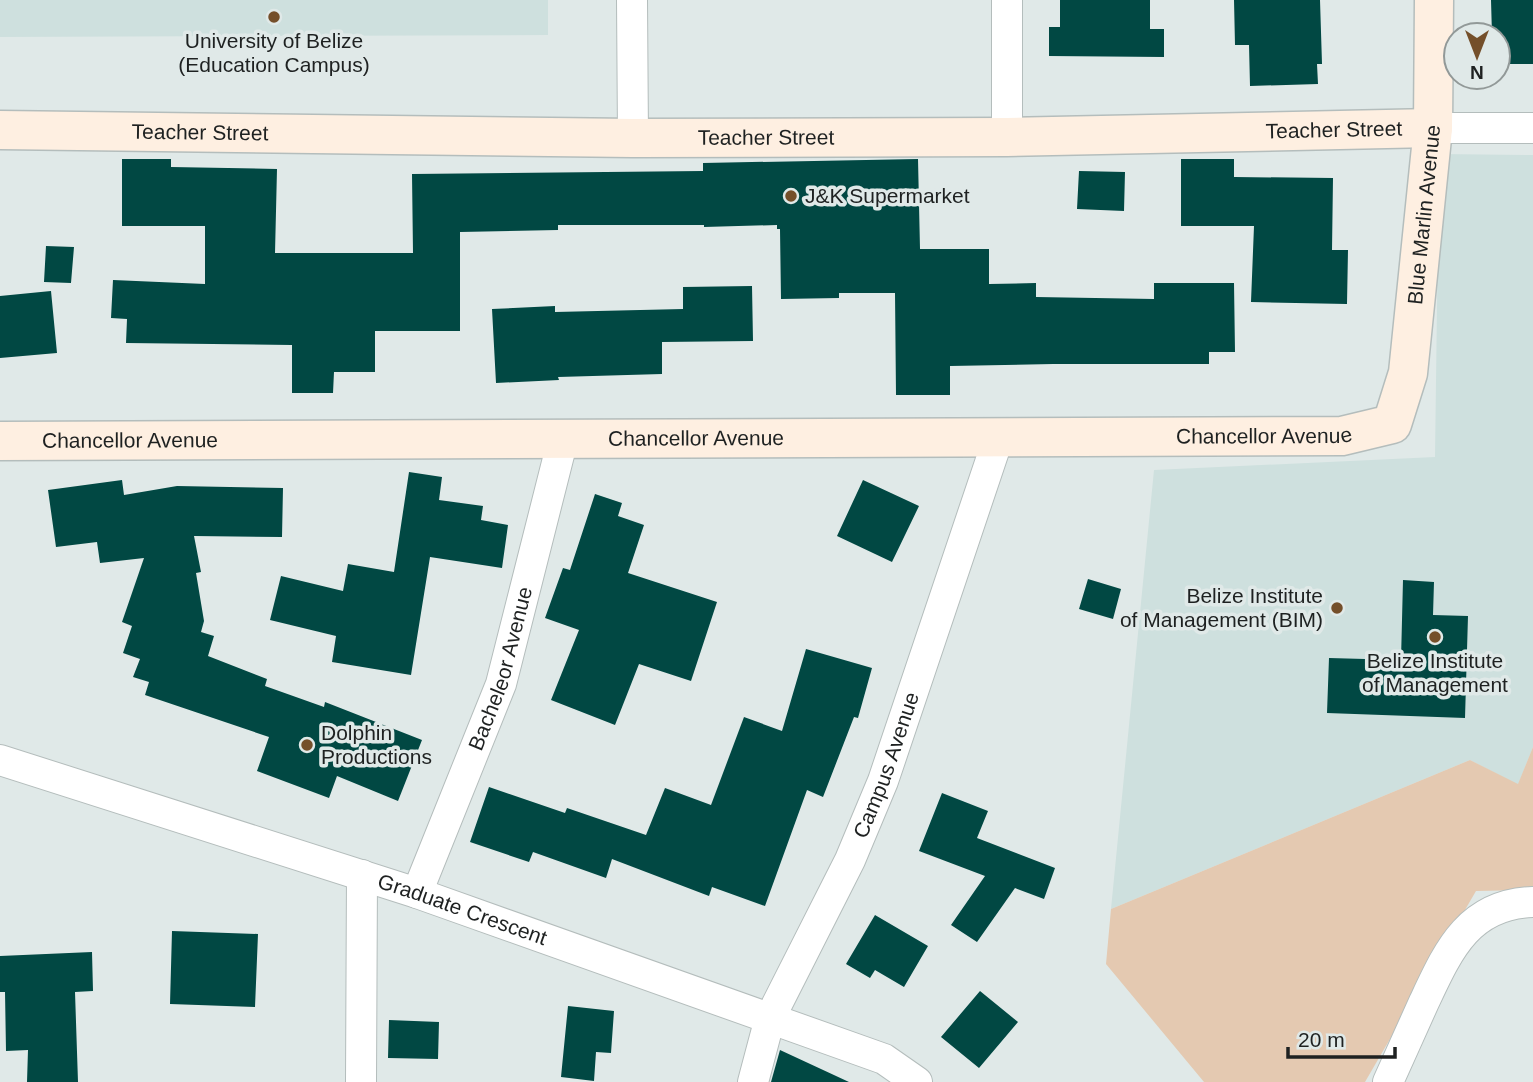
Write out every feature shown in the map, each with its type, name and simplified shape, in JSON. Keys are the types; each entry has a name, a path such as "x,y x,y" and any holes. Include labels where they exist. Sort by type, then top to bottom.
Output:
{"street":[{"path":"632,0 633,138"},
{"path":"1007,0 1007,137"},
{"name":"Blue Marlin Avenue","path":"1392,424 1408,373 1433,128 1434,0"},
{"name":"Teacher Street","path":"0,130 633,138 1007,137 1533,128"},
{"name":"Chancellor Avenue","path":"0,441 1342,436 1392,424"},
{"name":"Bacheleor Avenue","path":"417,893 501,684 563,439"},
{"name":"Campus Avenue","path":"753,1082 770,1018 850,860 883,780 998,439"},
{"name":"Graduate Crescent","path":"0,760 417,893 884,1059 917,1082"},
{"path":"361,1082 362,875"},
{"path":"1388,1082 1447,954 1462,933 1481,918 1504,907 1533,902"}],"shaded area":[{"name":"University of Belize (Education Campus)","path":"0,0 548,0 548,35 0,37"},
{"name":"Belize Institute of Management (BIM)","path":"1439,154 1533,155 1533,747 1518,785 1470,760 1111,909 1154,470 1435,457"},
{"path":"1533,747 1533,890 1476,891 1365,1082 1204,1082 1106,964 1111,909 1470,760 1518,784"}],"building":[{"path":"1060,0 1150,0 1150,29 1164,29 1164,57 1049,56 1049,27 1060,27"},
{"path":"1234,0 1320,0 1322,64 1317,64 1318,84 1250,86 1249,45 1235,45"},
{"path":"1491,0 1533,0 1533,64 1512,64 1512,21 1492,21"},
{"path":"122,159 171,159 171,167 277,169 275,253 413,253 412,174 703,171 703,163 918,159 920,249 989,249 989,284 1036,283 1036,297 1154,299 1154,283 1234,283 1235,352 1209,352 1209,364 950,366 950,395 896,395 895,293 839,293 839,298 781,299 780,229 777,229 777,225 558,225 558,230 460,232 460,331 375,331 375,372 334,372 333,393 292,393 292,345 126,343 127,319 111,318 113,280 205,284 205,226 122,226"},
{"path":"1181,159 1234,159 1234,177 1333,178 1332,250 1348,250 1347,304 1251,302 1254,226 1181,226"},
{"path":"1079,171 1125,172 1124,211 1077,209"},
{"path":"46,246 74,247 71,283 44,282"},
{"path":"752,286 753,341 662,342 662,374 558,377 559,380 496,383 492,309 555,306 555,312 683,309 683,287"},
{"path":"51,291 57,353 0,358 0,296"},
{"path":"409,472 442,477 439,500 483,506 481,520 508,525 502,568 430,557 411,675 332,662 336,636 270,620 281,576 343,591 348,564 394,572"},
{"path":"122,480 124,495 177,486 283,488 282,537 194,536 201,572 196,573 204,621 201,632 214,636 208,656 267,679 265,686 324,707 325,702 422,740 398,801 337,776 329,798 257,771 269,737 145,695 149,682 133,677 140,659 123,653 132,626 122,622 144,558 100,563 97,542 56,547 48,490"},
{"path":"863,480 919,506 892,562 837,536"},
{"path":"595,494 622,503 618,516 644,525 628,573 717,602 691,681 639,664 615,725 551,700 579,630 545,618 563,568 570,570"},
{"path":"1088,579 1121,589 1113,619 1079,609"},
{"name":"Belize Institute of Management","path":"1403,580 1434,582 1433,615 1468,616 1465,718 1327,713 1329,658 1401,660"},
{"path":"806,649 872,668 858,718 854,717 823,797 807,790 765,906 712,887 709,896 612,859 606,878 533,852 529,862 470,842 489,787 565,813 567,808 646,835 665,788 711,805 744,717 782,731"},
{"path":"942,793 988,811 977,838 1055,868 1044,899 1015,888 977,942 951,925 985,876 919,851"},
{"path":"875,915 928,946 904,987 875,970 870,978 846,964"},
{"path":"172,931 258,934 255,1007 170,1004"},
{"path":"92,952 93,991 75,992 78,1082 27,1082 28,1050 6,1051 5,992 0,992 0,956"},
{"path":"980,991 1018,1022 979,1068 941,1037"},
{"path":"568,1006 614,1011 611,1053 596,1052 594,1081 561,1077"},
{"path":"389,1020 439,1022 438,1059 388,1058"},
{"path":"780,1050 849,1082 771,1082"}],"place":[{"name":"University of Belize (Education Campus)","path":"274,17"},
{"name":"J&K Supermarket","path":"791,196"},
{"name":"Belize Institute of Management (BIM)","path":"1337,608"},
{"name":"Belize Institute of Management","path":"1435,637"},
{"name":"Dolphin Productions","path":"307,745"}]}
